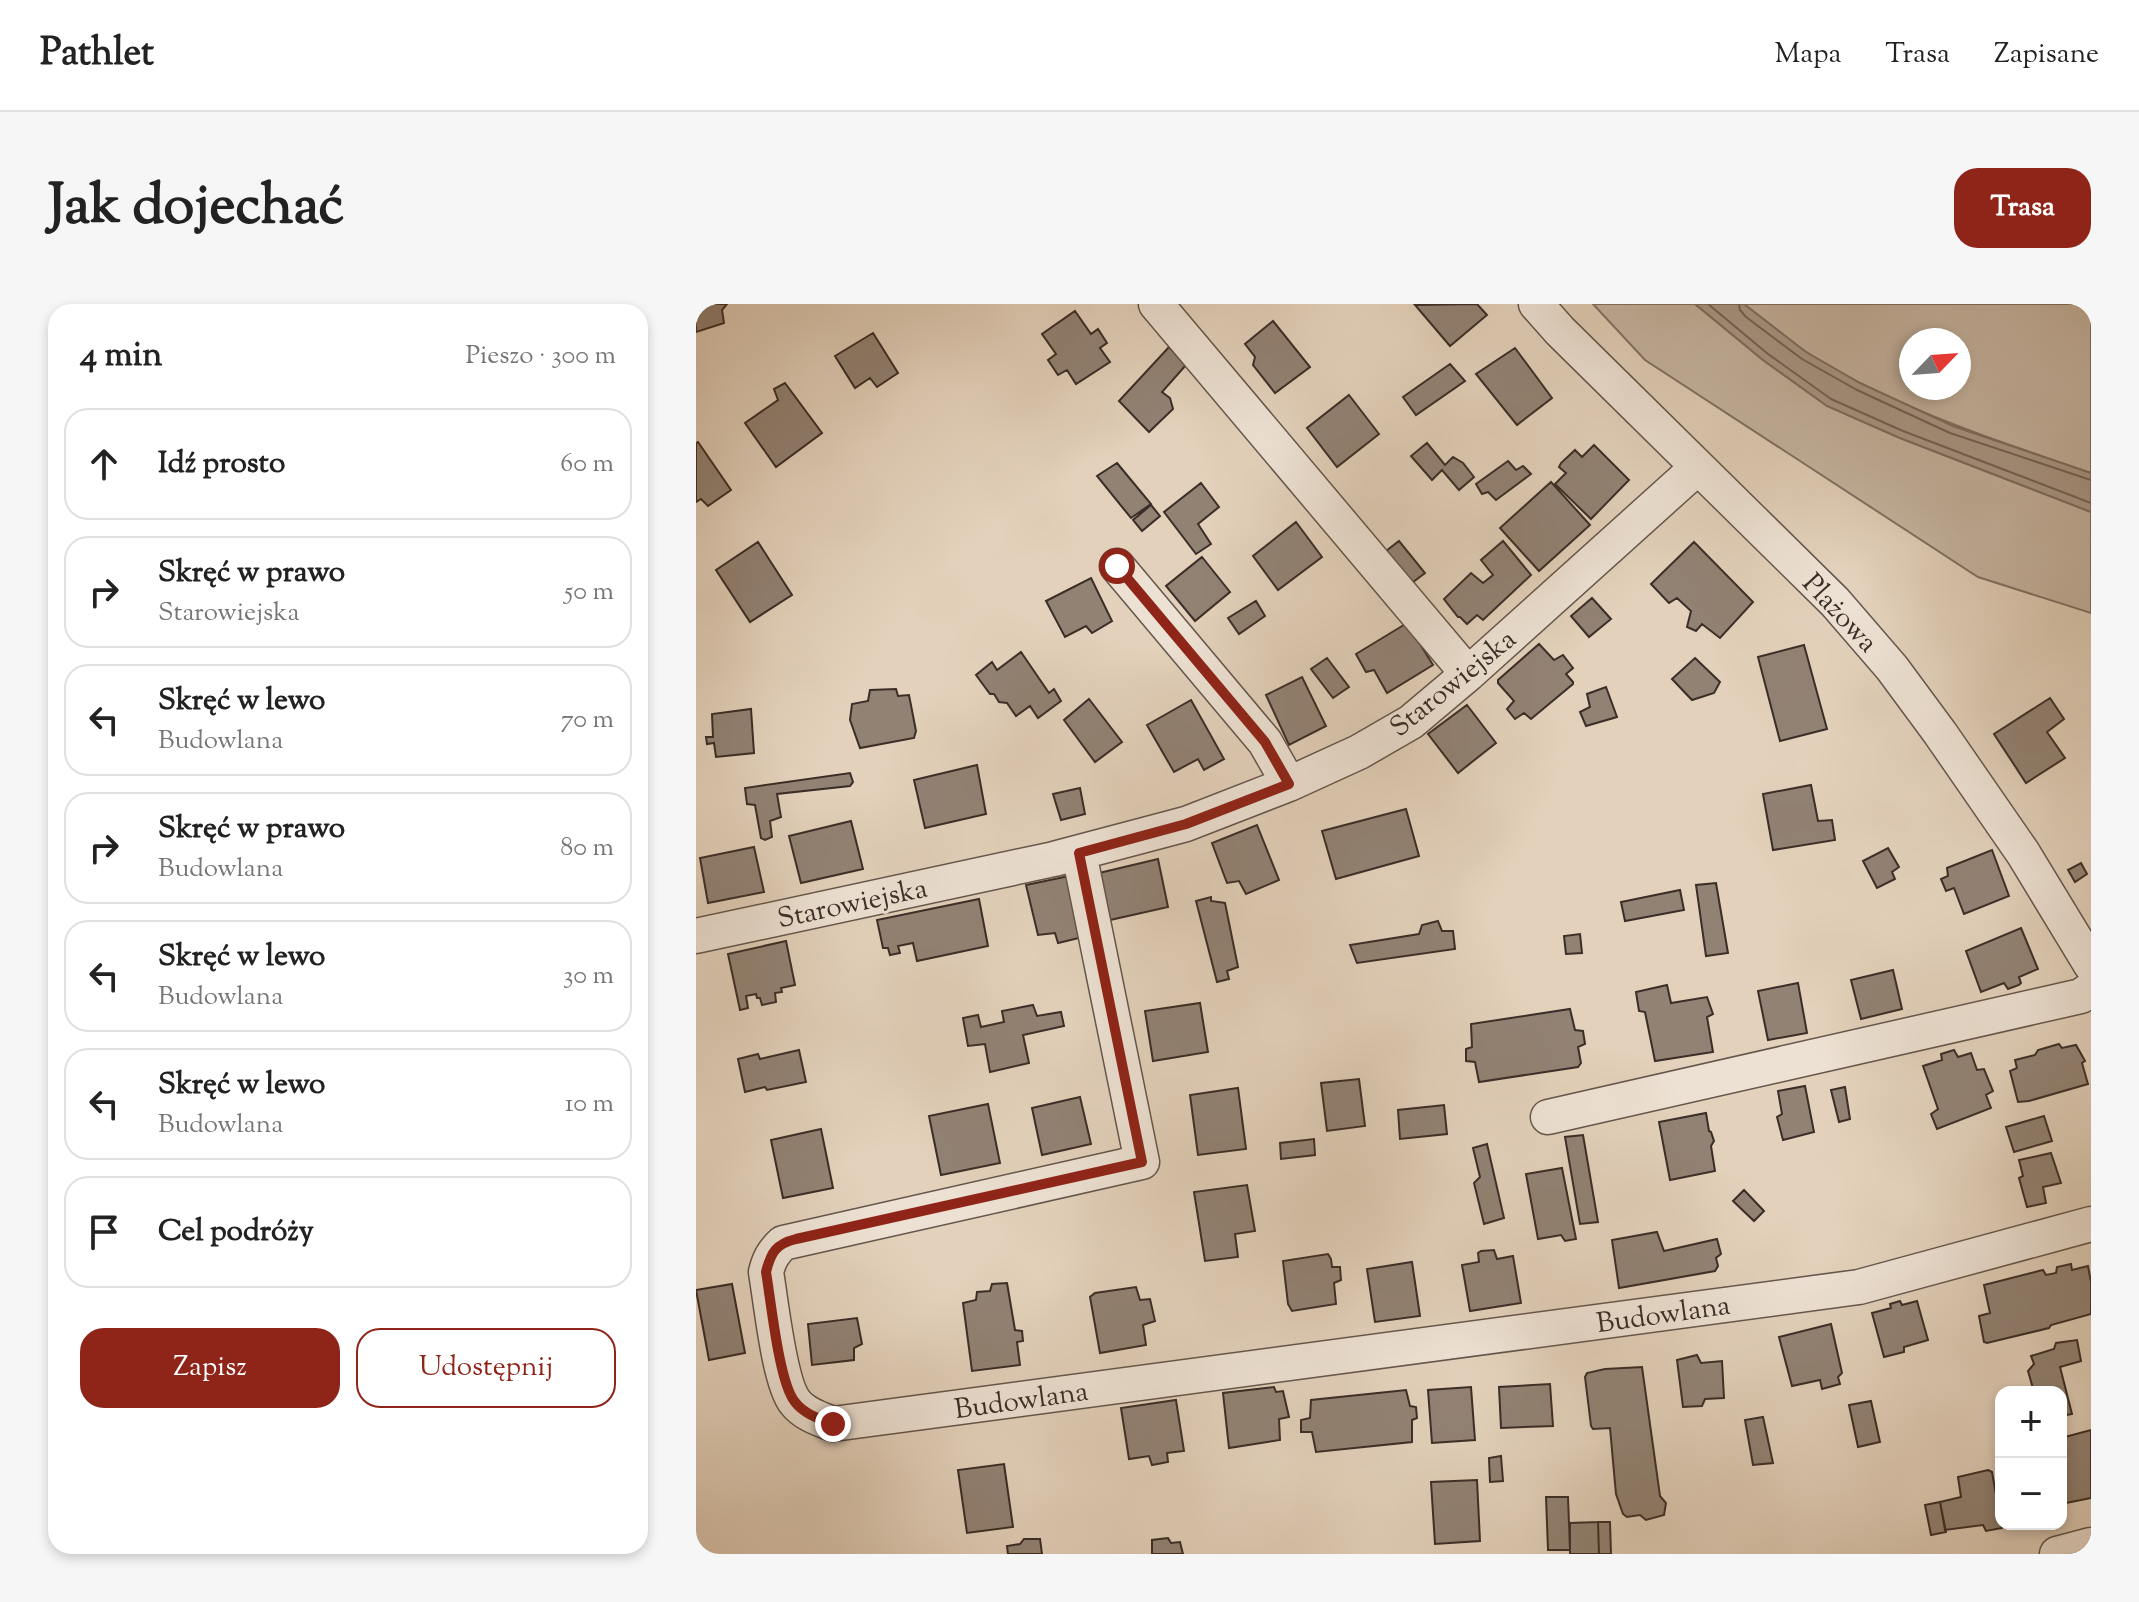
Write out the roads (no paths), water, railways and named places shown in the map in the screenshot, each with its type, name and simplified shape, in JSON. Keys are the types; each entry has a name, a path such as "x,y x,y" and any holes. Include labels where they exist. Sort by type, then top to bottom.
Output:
{"street":[{"path":"1156,304 1468,674"},
{"name":"Plażowa","path":"1536,304 1835,602 1892,668 2023,853 2091,965"},
{"name":"Starowiejska","path":"696,936 1079,853 1186,824 1289,784 1359,752 1411,722 1698,467"},
{"path":"1117,566 1265,742 1289,784"},
{"name":"Budowlana","path":"1079,853 1142,1162 783,1243 769,1260 766,1272 786,1386 795,1403 807,1413 833,1424 1859,1287 2091,1224"},
{"path":"1548,1117 2066,1000 2091,989"},
{"path":"2057,1554 2091,1545"}],"water":[{"path":"1695,304 1744,304 1806,352 1860,383 1953,426 2091,473 2091,512 1900,438 1827,406 1763,360"}]}
